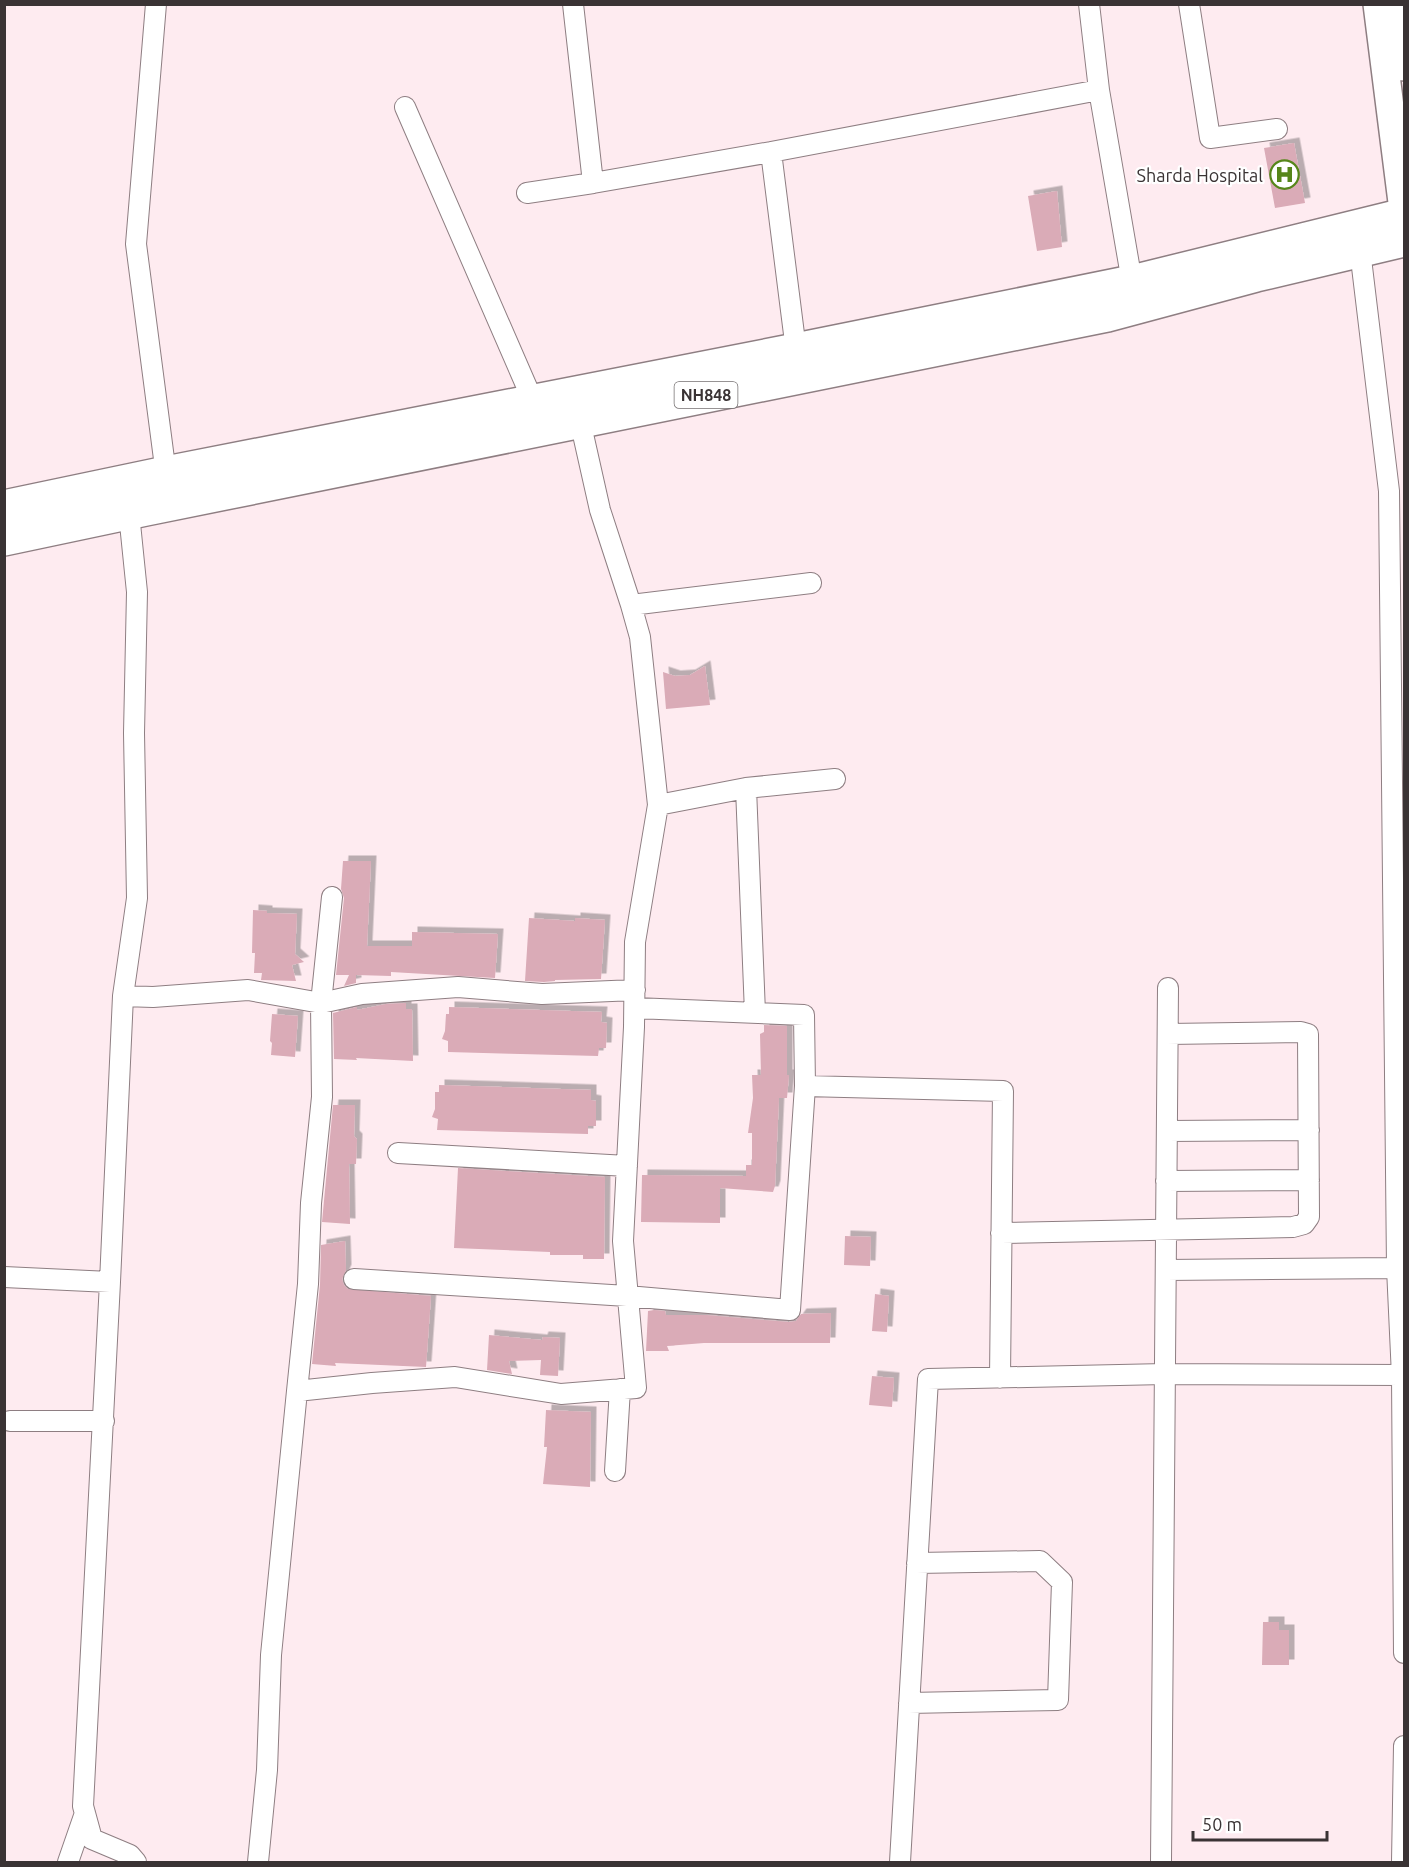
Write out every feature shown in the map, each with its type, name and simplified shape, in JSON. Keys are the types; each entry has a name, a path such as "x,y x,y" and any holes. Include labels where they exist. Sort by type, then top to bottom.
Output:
{"highway":[{"name":"NH848","path":"4,539 127,497 168,488 577,406 1107,315 1225,271 1359,238 1404,216"},
{"name":"NH848","path":"1359,238 1404,240"},
{"name":"NH848","path":"577,406 796,350 1132,282 1225,271"},
{"name":"NH848","path":"4,507 127,497"}],"main road":[{"path":"1377,4 1404,216"},
{"path":"1395,4 1404,67"}],"street":[{"path":"156,4 136,244 168,488"},
{"path":"573,4 593,183"},
{"path":"1089,4 1100,90 1132,282"},
{"path":"1189,4 1210,138 1277,129"},
{"path":"527,193 771,152 1100,90"},
{"path":"405,107 538,414"},
{"path":"771,152 796,350"},
{"path":"1359,238 1397,491 1400,930 1397,1268 1403,1376 1404,1653"},
{"path":"297,1391 455,1377 561,1394 636,1388 623,1241 635,999 635,942 658,804 640,637 632,605 600,510 577,406"},
{"path":"127,497 137,592 134,733 137,898 123,996 104,1421 83,1806 92,1839 129,1855 136,1863"},
{"path":"632,605 811,583"},
{"path":"658,804 746,788 835,779"},
{"path":"746,788 755,1013"},
{"path":"258,1863 267,1770 270,1655 308,1284 311,1203 322,1096 321,1003 332,897"},
{"path":"123,996 153,997 248,990 321,1003 362,994 458,987 635,999 755,1013 804,1015 805,1086 790,1310 627,1296 354,1279"},
{"path":"1161,1863 1168,988"},
{"path":"1001,1233 1166,1231 1293,1227 1304,1224 1309,1217 1308,1034 1301,1032 1167,1034"},
{"path":"805,1086 1003,1091 1000,1378"},
{"path":"1167,1131 1309,1130"},
{"path":"398,1153 627,1166"},
{"path":"1166,1181 1309,1180"},
{"path":"1166,1270 1397,1268"},
{"path":"4,1277 110,1282"},
{"path":"900,1863 928,1379 1165,1374 1403,1376"},
{"path":"615,1471 620,1389"},
{"path":"10,1421 104,1421"},
{"path":"909,1703 1058,1700 1062,1582 1040,1561 917,1563"},
{"path":"1402,1863 1404,1746"},
{"path":"68,1863 85,1814"}],"building":[{"path":"1294,143 1305,203 1275,208 1264,148"},
{"path":"1057,191 1062,247 1037,251 1028,196"},
{"path":"705,666 710,705 666,709 663,672 675,676 690,675"},
{"path":"343,861 371,861 367,946 412,946 412,932 498,934 495,978 391,972 391,976 356,975 356,983 344,986 349,975 336,975 344,898 341,889"},
{"path":"253,910 297,914 295,954 304,962 292,965 296,981 261,980 262,973 254,973"},
{"path":"529,918 605,920 601,979 525,981"},
{"path":"406,1003 406,1009 412,1009 413,1061 334,1059 333,1013 357,1007 357,1010 386,1004"},
{"path":"449,1007 602,1012 601,1022 607,1023 606,1048 599,1048 598,1056 448,1052 448,1041 442,1039"},
{"path":"272,1014 298,1016 295,1057 271,1055"},
{"path":"764,1025 787,1026 787,1075 789,1075 787,1098 779,1098 773,1192 720,1188 720,1223 641,1222 642,1175 746,1176 746,1165 752,1165 752,1133 748,1133 753,1098 752,1075 761,1075 760,1034 764,1032"},
{"path":"439,1085 591,1090 591,1100 596,1101 596,1126 588,1126 588,1134 437,1130 438,1119 432,1117 435,1109 435,1092 439,1092"},
{"path":"333,1105 355,1105 356,1164 349,1164 350,1224 322,1222"},
{"path":"458,1168 605,1177 604,1259 583,1259 583,1255 550,1255 550,1252 454,1248"},
{"path":"845,1236 871,1237 870,1266 844,1265"},
{"path":"345,1241 346,1270 342,1279 348,1289 431,1296 426,1367 312,1364 320,1285 321,1245"},
{"path":"875,1294 889,1296 887,1332 872,1331"},
{"path":"648,1311 665,1311 666,1315 706,1315 789,1322 796,1321 801,1314 831,1313 830,1343 704,1343 667,1346 669,1351 646,1351"},
{"path":"489,1335 542,1340 543,1337 560,1338 558,1376 540,1375 541,1360 509,1361 512,1374 487,1370"},
{"path":"872,1376 894,1378 892,1407 869,1405"},
{"path":"546,1410 591,1412 590,1487 543,1484 547,1447 544,1447"},
{"path":"1263,1622 1279,1622 1279,1630 1289,1630 1289,1665 1262,1665"}],"place":[{"name":"Sharda Hospital","path":"1284,175"}]}
